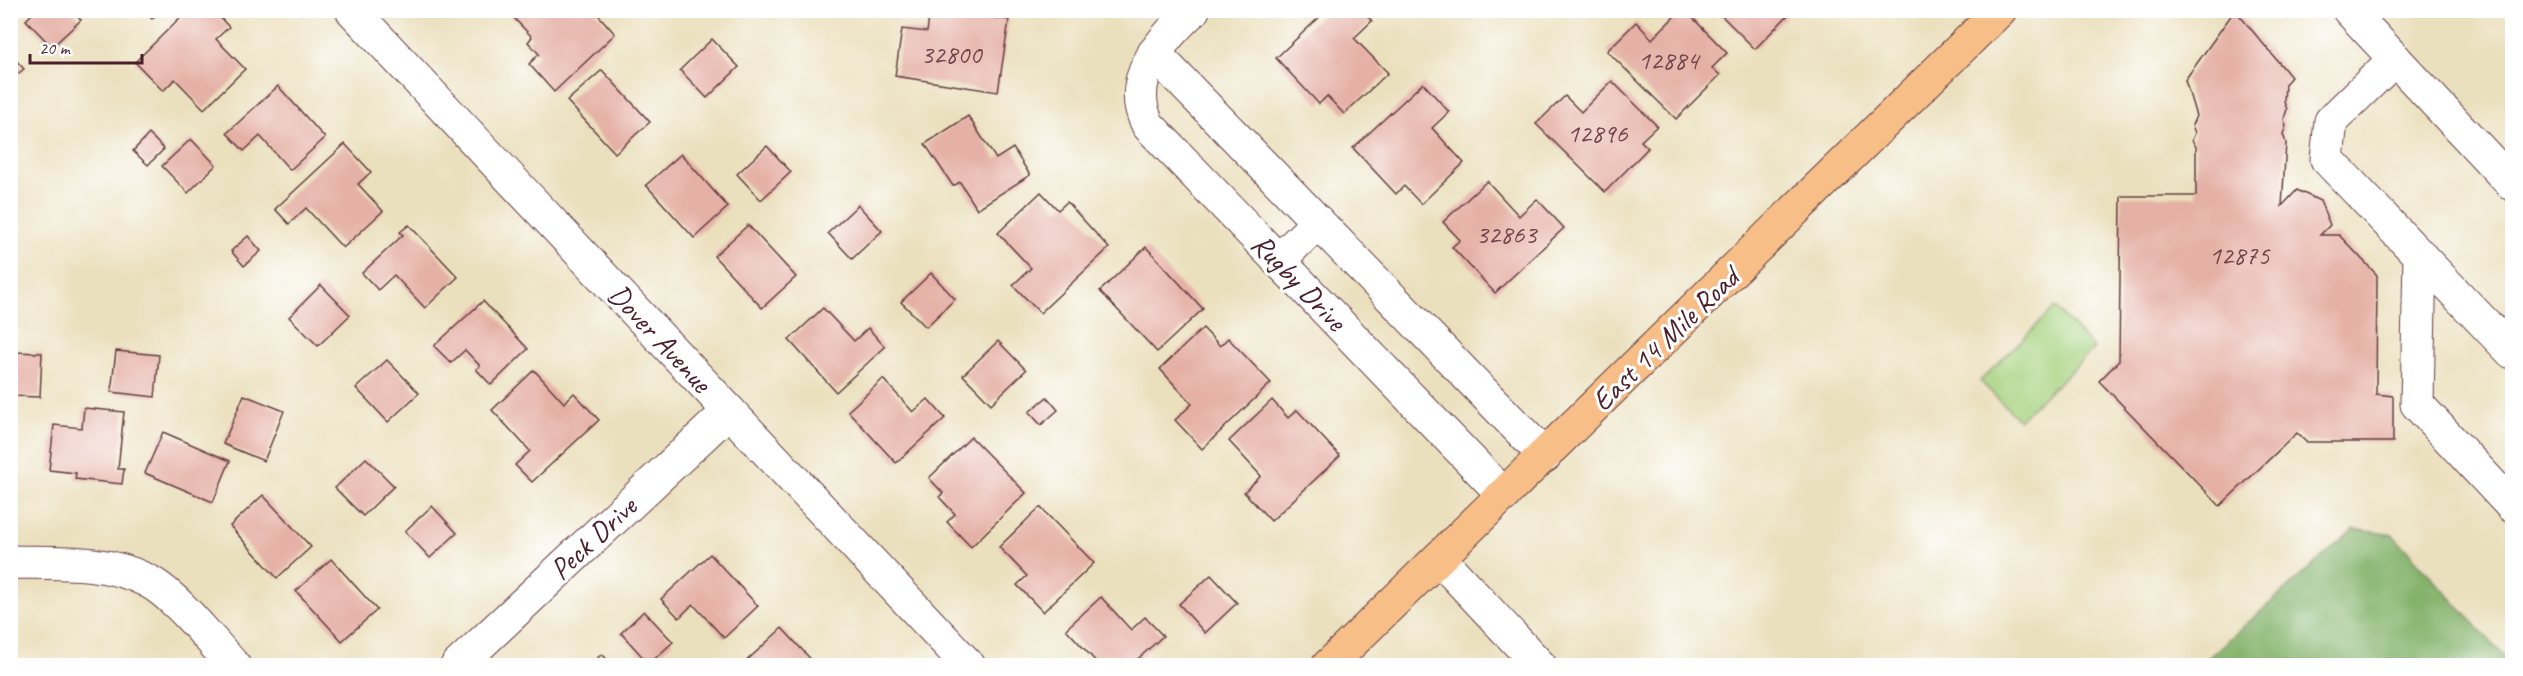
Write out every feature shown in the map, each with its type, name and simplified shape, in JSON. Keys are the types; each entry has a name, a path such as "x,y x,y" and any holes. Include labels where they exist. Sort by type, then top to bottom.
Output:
{"main road":[{"name":"East 14 Mile Road","path":"1328,666 2001,10"}],"street":[{"name":"Dover Avenue","path":"352,10 969,666"},
{"name":"Rugby Drive","path":"1192,10 1154,53 1144,76 1139,96 1141,112 1148,125 1504,495"},
{"path":"2349,10 2512,184"},
{"name":"Rugby Drive","path":"1154,53 1545,456"},
{"path":"2395,59 2331,121 2328,159 2512,352"},
{"path":"1278,261 1318,222"},
{"path":"2420,255 2417,404 2512,506"},
{"name":"Peck Drive","path":"457,666 729,411"},
{"path":"1439,558 1540,666"},
{"path":"10,562 97,564 147,580 168,596 234,666"}],"green space":[{"path":"2055,307 2094,349 2019,420 1980,381"},
{"path":"2354,529 2393,535 2512,665 2200,665"}],"building":[{"path":"36,10 71,10 81,20 52,47 26,20"},
{"path":"144,10 161,10 152,19"},
{"path":"188,10 213,10 229,27 216,39 245,69 204,109 175,79 163,91 135,62"},
{"path":"476,10 489,10 482,17"},
{"path":"519,10 594,10 615,34 554,92 529,64 539,54 528,42 532,37 512,16"},
{"path":"930,10 996,10 995,18 1009,20 998,92 895,76 902,29 927,32"},
{"path":"1327,10 1361,10 1372,21 1354,38 1388,73 1344,114 1327,96 1319,104 1276,58"},
{"path":"1681,10 1685,10 1727,53 1712,68 1720,75 1676,119 1607,51 1636,22 1652,39"},
{"path":"1716,10 1793,10 1755,49"},
{"path":"2235,10 2291,77 2285,84 2284,102 2287,109 2283,134 2286,143 2282,206 2297,190 2320,201 2330,225 2320,235 2339,235 2377,275 2376,394 2393,396 2393,442 2306,442 2297,433 2220,506 2099,381 2119,361 2121,196 2196,196 2196,147 2192,140 2195,133 2192,125 2196,116 2185,80"},
{"path":"712,39 739,67 707,98 680,70"},
{"path":"10,54 24,69 10,80"},
{"path":"602,70 650,122 615,153 567,101"},
{"path":"1612,81 1657,126 1641,141 1648,148 1605,192 1536,124 1565,96 1581,112"},
{"path":"1423,83 1449,112 1432,128 1464,163 1421,204 1404,186 1396,194 1353,148"},
{"path":"278,86 325,138 290,170 260,136 244,151 227,133"},
{"path":"968,116 996,159 1013,148 1030,175 977,209 960,182 953,186 925,144"},
{"path":"149,134 164,149 148,165 133,151"},
{"path":"191,139 216,165 188,193 162,166"},
{"path":"345,144 371,172 358,184 383,211 343,248 306,208 289,224 275,209"},
{"path":"767,146 791,172 761,200 737,174"},
{"path":"681,154 728,207 694,238 646,185"},
{"path":"1487,181 1519,216 1537,199 1564,228 1495,293 1452,247 1460,240 1443,222"},
{"path":"10,190 17,233 10,234"},
{"path":"1041,192 1058,210 1067,202 1109,248 1040,313 1013,285 1031,268 998,233"},
{"path":"858,205 882,231 852,259 828,233"},
{"path":"409,225 458,277 425,308 394,275 378,290 362,273 403,235 400,232"},
{"path":"748,225 796,277 762,308 714,256"},
{"path":"248,236 261,251 244,266 231,251"},
{"path":"1146,247 1203,309 1157,352 1100,291"},
{"path":"931,273 955,299 926,327 901,302"},
{"path":"321,285 350,315 318,346 289,317"},
{"path":"10,296 14,296 13,338 10,338"},
{"path":"483,301 528,349 491,385 476,369 480,366 465,350 451,363 434,346"},
{"path":"823,308 854,341 868,328 885,347 836,392 789,340"},
{"path":"1203,328 1220,346 1228,338 1271,383 1202,449 1175,420 1192,404 1160,369"},
{"path":"998,341 1026,370 991,404 963,375"},
{"path":"116,351 159,355 155,397 111,392"},
{"path":"10,352 42,353 40,397 10,396"},
{"path":"387,360 419,393 388,422 356,388"},
{"path":"534,370 564,403 574,393 599,420 532,482 515,465 530,451 492,410"},
{"path":"883,379 913,412 928,399 945,418 896,463 848,411"},
{"path":"244,395 284,411 264,461 223,444"},
{"path":"1047,397 1058,410 1041,425 1029,412"},
{"path":"1272,400 1288,418 1297,410 1340,456 1271,521 1244,492 1261,476 1229,441"},
{"path":"84,408 124,412 118,469 124,469 122,484 75,479 76,473 49,470 54,425 82,428"},
{"path":"163,432 230,461 213,502 145,473"},
{"path":"971,437 1026,493 971,547 947,522 955,514 939,497 943,493 929,478"},
{"path":"366,458 394,486 363,516 335,488"},
{"path":"263,495 311,547 277,578 230,526"},
{"path":"432,506 457,533 430,558 405,531"},
{"path":"1040,507 1094,563 1043,612 1017,585 1027,576 999,547"},
{"path":"710,554 758,606 724,638 693,604 679,618 661,599"},
{"path":"331,559 377,610 342,641 296,591"},
{"path":"1211,575 1237,603 1205,633 1179,604"},
{"path":"1101,597 1131,630 1145,617 1163,636 1130,666 1100,666 1066,629"},
{"path":"644,611 673,642 649,664 621,633"},
{"path":"782,628 817,666 741,666"},
{"path":"602,654 613,666 589,666"}]}
